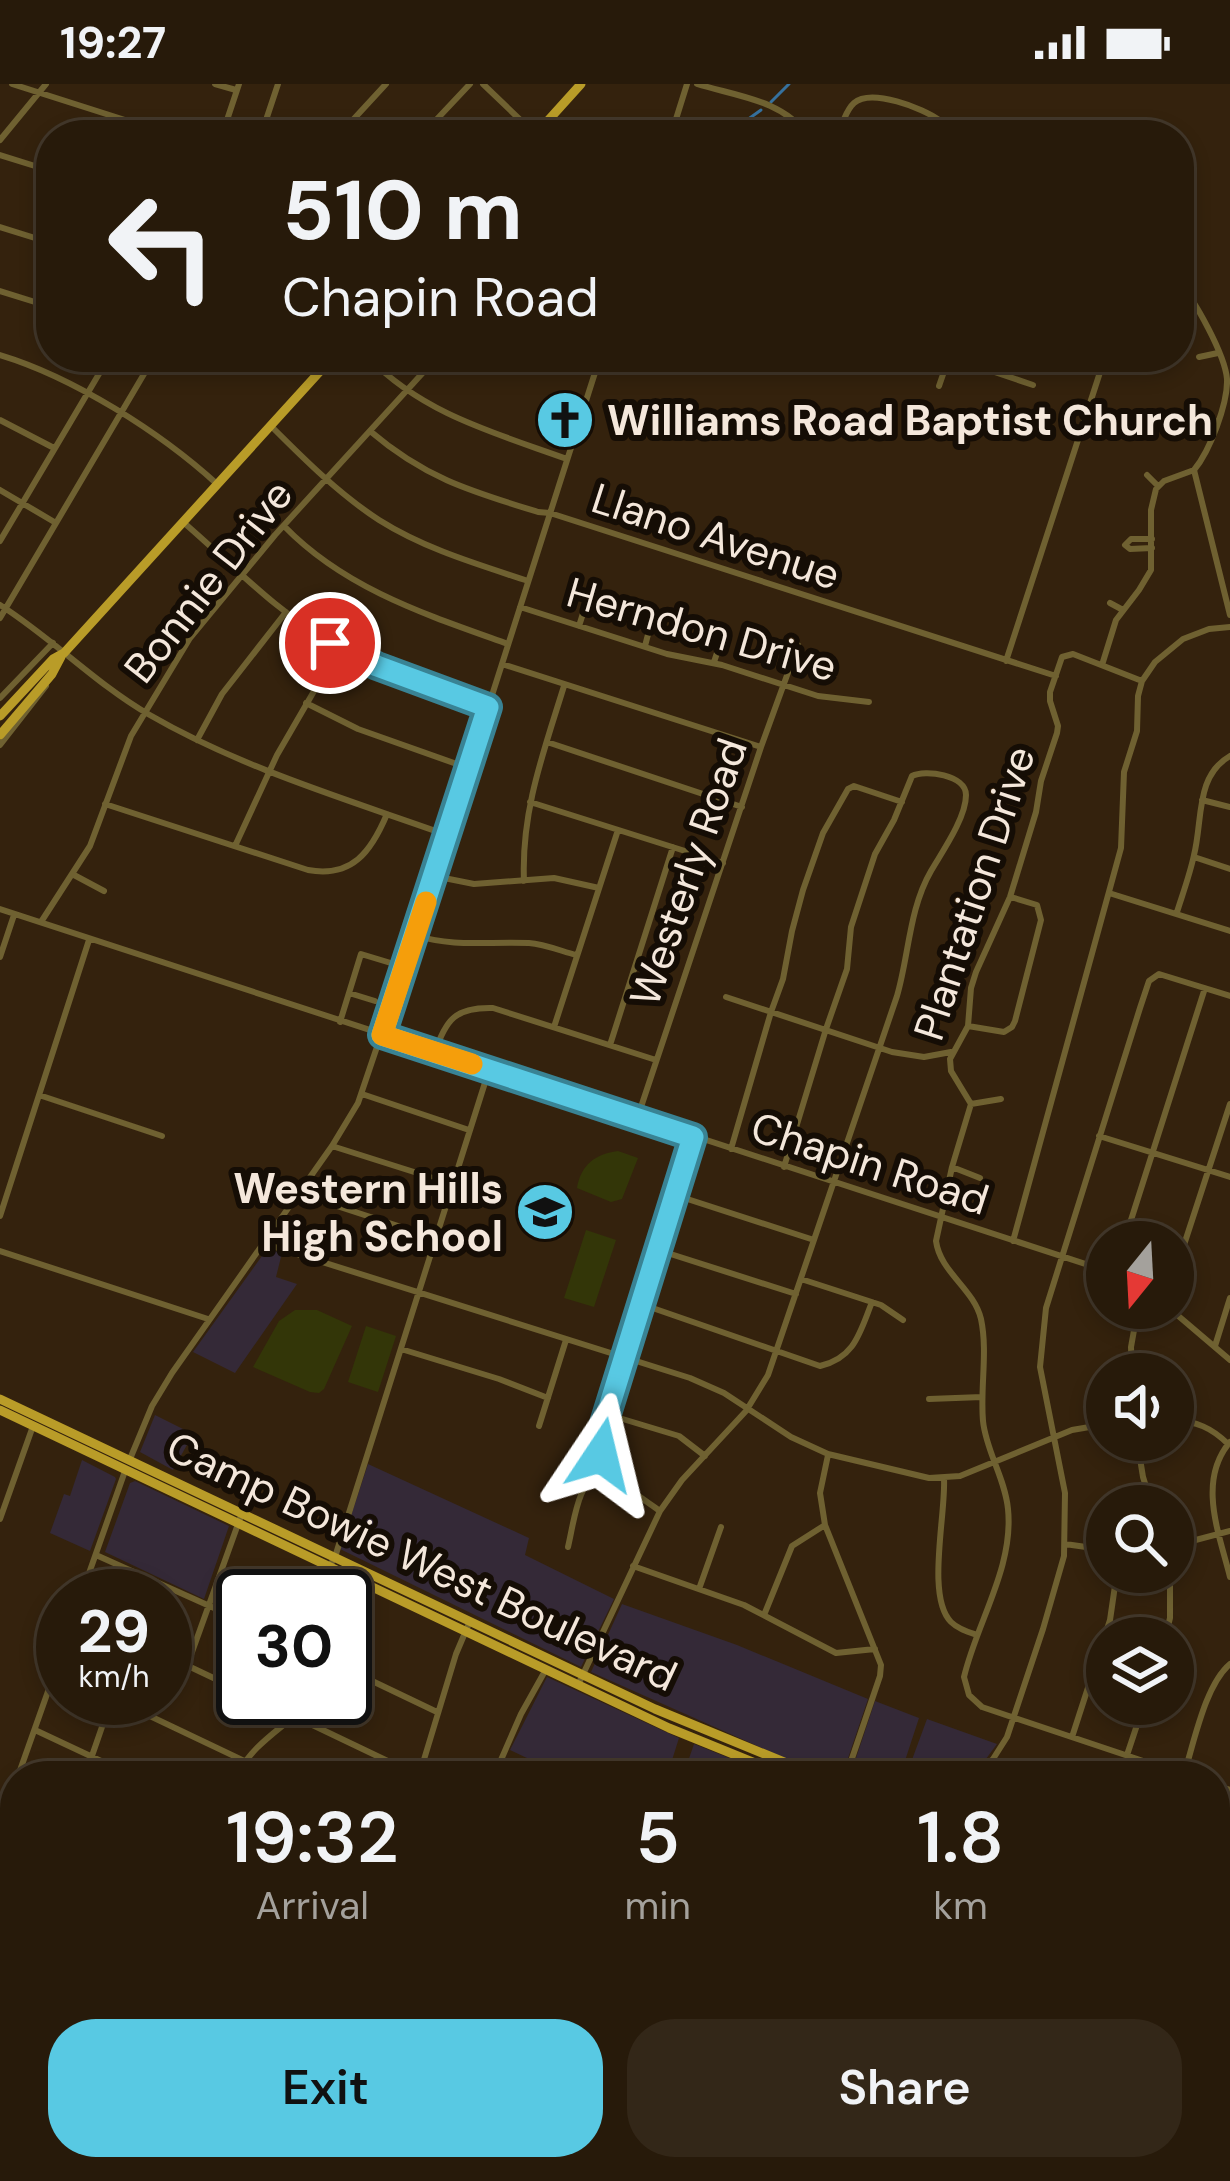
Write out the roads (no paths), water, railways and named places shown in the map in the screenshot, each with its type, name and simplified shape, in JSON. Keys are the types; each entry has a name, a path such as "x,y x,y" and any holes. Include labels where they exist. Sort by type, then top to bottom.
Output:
{"main road":[{"path":"549,120 581,84"},
{"path":"0,736 52,674 64,652 315,372"},
{"path":"0,716 64,652"},
{"name":"Camp Bowie West Boulevard","path":"0,1399 35,1422"},
{"name":"Camp Bowie West Boulevard","path":"0,1410 35,1422 347,1569"},
{"name":"Camp Bowie West Boulevard","path":"372,1581 581,1680 669,1728 750,1761"},
{"name":"Camp Bowie West Boulevard","path":"581,1680 781,1761"},
{"path":"669,1728 695,1735 701,1729"}],"street":[{"path":"12,84 124,120"},
{"path":"0,140 46,84"},
{"path":"215,84 237,87 227,120"},
{"path":"266,120 278,84"},
{"path":"353,120 386,84"},
{"path":"436,120 470,84"},
{"path":"484,84 520,120"},
{"path":"676,120 687,84"},
{"path":"697,84 782,110 796,120"},
{"path":"845,120 854,103 877,96 937,120"},
{"path":"0,154 36,166"},
{"path":"0,227 36,238"},
{"path":"0,291 36,303"},
{"path":"1142,681 1102,665 1112,628 1149,576 1151,510 1158,486 1194,470 1204,456 1227,380 1194,302"},
{"path":"1199,357 1218,353"},
{"path":"0,355 36,367"},
{"path":"47,372 174,447 218,484"},
{"path":"0,542 100,372"},
{"path":"0,618 145,372"},
{"path":"385,372 448,416 568,459"},
{"name":"Bonnie Drive","path":"41,922 90,846 124,752 190,638 423,372"},
{"path":"91,1569 158,1396 332,1146 362,1094 595,372"},
{"path":"939,386 944,372"},
{"path":"994,372 1033,385"},
{"path":"1006,661 1100,372"},
{"path":"1173,415 1217,422"},
{"path":"0,420 54,448"},
{"path":"271,426 378,519 455,557 528,581"},
{"name":"Llano Avenue","path":"370,430 396,453 441,479 1056,676"},
{"path":"1194,470 1230,615"},
{"path":"1147,475 1158,486"},
{"path":"0,490 56,523"},
{"path":"183,522 286,612 340,647 377,666 488,707"},
{"path":"284,526 315,554 375,593 508,644"},
{"path":"1110,603 1123,610"},
{"path":"579,626 586,604"},
{"path":"3,607 144,712 197,740 447,835"},
{"name":"Herndon Drive","path":"520,608 818,696 868,702"},
{"path":"197,740 222,694 286,612"},
{"path":"644,646 651,622"},
{"path":"1013,1241 1121,848 1124,772 1137,731 1142,681 1161,655 1183,639 1230,627"},
{"path":"0,698 53,643"},
{"path":"714,662 720,644"},
{"name":"Westerly Road","path":"637,1119 798,645"},
{"path":"235,846 269,771 340,647"},
{"name":"Plantation Drive","path":"941,1216 971,1104 951,1071 951,1052 968,1025 976,972 1010,897 1036,812 1058,733 1050,701 1060,662 1073,654 1102,665"},
{"path":"502,664 761,747"},
{"path":"0,745 52,674"},
{"path":"524,880 523,845 530,802 564,684"},
{"path":"306,703 358,729 468,768"},
{"path":"547,742 742,807"},
{"path":"1177,912 1194,857 1210,773 1230,756"},
{"path":"581,1680 660,1511 748,1408 768,1375 897,996 925,884 946,848 966,795 956,780 924,771 912,776 875,854 851,927 848,969 784,1167"},
{"path":"731,1149 823,833 854,786 902,802"},
{"path":"1202,800 1230,807"},
{"path":"530,802 723,863"},
{"path":"106,804 308,870 331,873 355,861 387,814"},
{"path":"554,1027 618,830"},
{"path":"610,1046 673,848"},
{"path":"1194,857 1230,868"},
{"path":"74,875 104,891"},
{"path":"434,876 474,884 554,878 599,888"},
{"path":"1109,893 1230,931"},
{"path":"968,1025 1004,1032 1015,1021 1041,920 1032,902 1010,897"},
{"name":"Chapin Road","path":"0,909 1086,1264"},
{"path":"0,957 14,913"},
{"path":"414,935 438,943 529,944 578,955"},
{"path":"0,1216 89,939"},
{"path":"340,1022 361,955 404,967"},
{"path":"988,1761 999,1752 1013,1717 1055,1590 1065,1544 1065,1493 1040,1367 1046,1309 1060,1256 1149,981 1163,974 1230,996"},
{"path":"1131,1221 1206,987"},
{"path":"349,993 375,1001"},
{"path":"726,997 916,1057 951,1052"},
{"path":"435,1052 448,1021 468,1010 493,1008 656,1060"},
{"path":"332,1562 489,1070"},
{"path":"362,1094 470,1130"},
{"path":"39,1095 162,1136"},
{"path":"971,1104 1001,1099"},
{"path":"1192,1221 1230,1104"},
{"path":"1099,1136 1230,1177"},
{"path":"660,1511 620,1481 606,1465 599,1444 693,1137"},
{"path":"332,1146 452,1184"},
{"path":"0,1164 15,1169"},
{"path":"952,1167 980,1178"},
{"path":"297,1193 435,1238"},
{"path":"675,1196 814,1240"},
{"path":"941,1216 938,1253 974,1303 981,1321 985,1437 1008,1507 1004,1559 964,1677 966,1688 982,1707 1144,1761"},
{"path":"262,1243 709,1385 791,1437 828,1454 919,1477 960,1476 1086,1427"},
{"path":"658,1250 796,1294"},
{"path":"0,1252 208,1320"},
{"path":"801,1280 888,1308 903,1320"},
{"path":"1215,1347 1230,1298"},
{"path":"640,1304 814,1366 834,1363 851,1351 872,1302"},
{"path":"1194,1329 1230,1360"},
{"path":"539,1426 566,1340"},
{"path":"401,1349 548,1398"},
{"path":"929,1400 982,1397"},
{"path":"606,1414 679,1436 705,1456"},
{"path":"0,1519 35,1422"},
{"path":"1194,1423 1229,1443 1216,1460 1212,1496 1230,1577"},
{"path":"828,1454 821,1485 825,1526 881,1665 851,1761"},
{"path":"1141,1461 1145,1484 1141,1485"},
{"path":"568,1546 584,1487 606,1465"},
{"path":"944,1479 941,1606 956,1626 977,1635"},
{"path":"192,1652 240,1518"},
{"path":"764,1615 792,1546 825,1526"},
{"path":"699,1589 721,1527"},
{"path":"1194,1541 1230,1531"},
{"path":"1065,1544 1086,1547"},
{"path":"96,1555 216,1609"},
{"path":"633,1566 764,1615 836,1652 876,1649"},
{"path":"1072,1737 1110,1620 1114,1593"},
{"path":"423,1761 468,1626"},
{"path":"501,1761 548,1664"},
{"path":"1190,1761 1214,1686 1230,1664"},
{"path":"372,1681 437,1712"},
{"path":"24,1761 37,1725"},
{"path":"90,1761 103,1725"},
{"path":"169,1725 245,1761 283,1725"},
{"path":"314,1725 388,1761"},
{"path":"1126,1755 1137,1725"},
{"path":"35,1730 102,1761"}],"waterway":[{"path":"771,102 789,84"},
{"path":"747,120 761,110"}],"place":[{"name":"Williams Road Baptist Church","path":"565,420"},
{"name":"Western Hills High School","path":"545,1212"}]}
